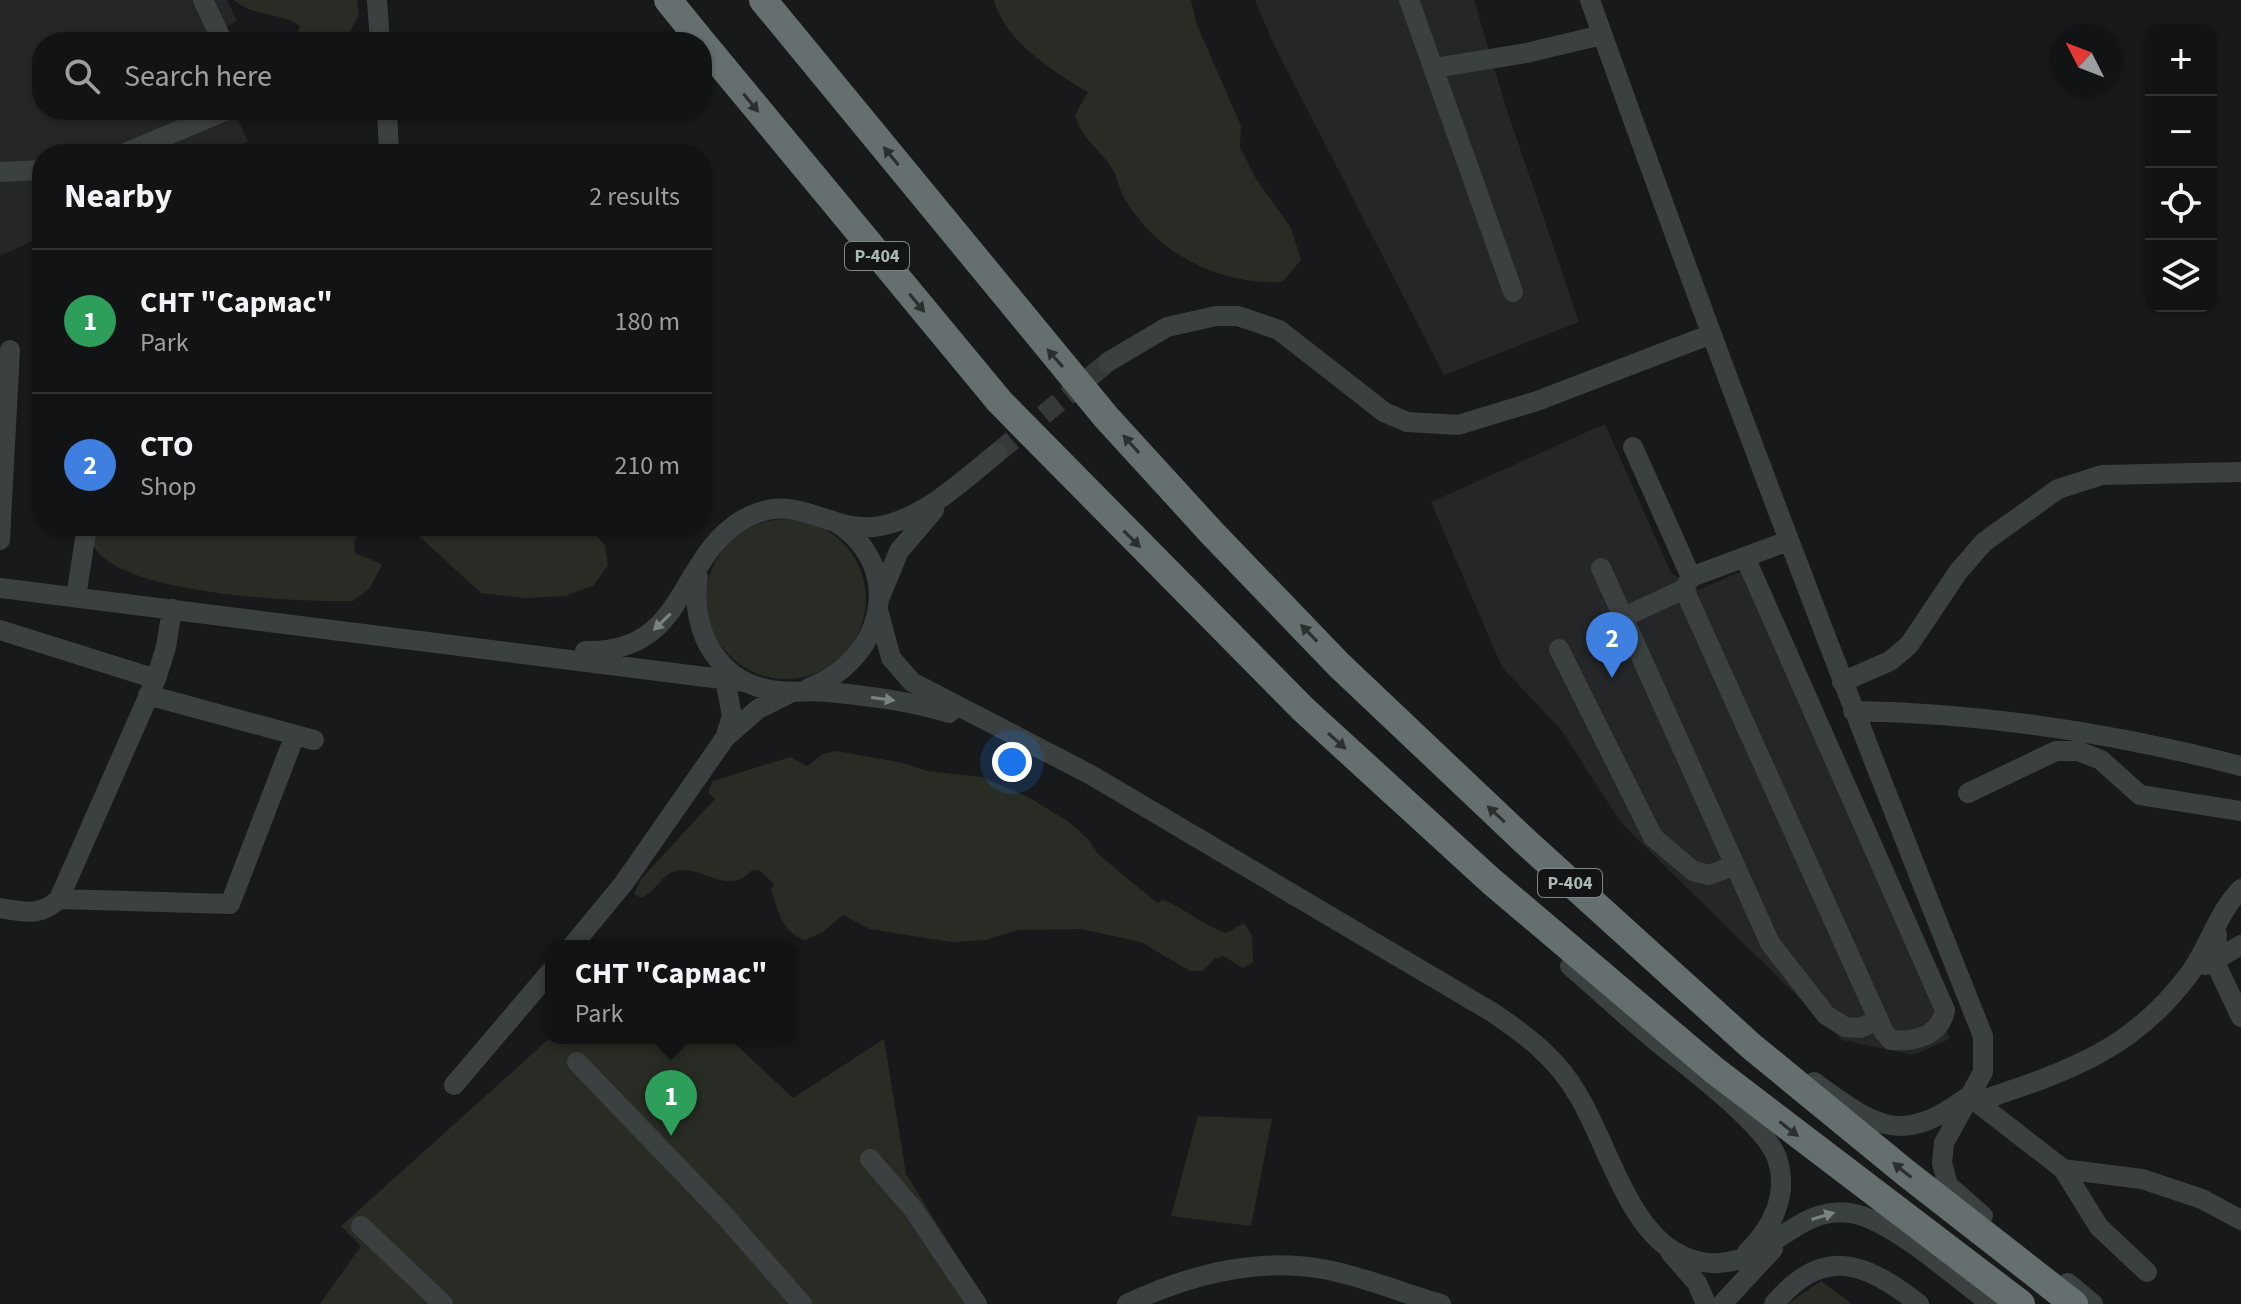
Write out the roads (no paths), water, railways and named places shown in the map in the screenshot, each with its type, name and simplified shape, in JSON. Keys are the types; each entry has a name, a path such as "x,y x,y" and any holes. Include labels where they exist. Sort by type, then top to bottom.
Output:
{"highway":[{"name":"Р-404","path":"668,0 694,32"},
{"name":"Р-404","path":"763,0 1040,340 1148,463 1339,665 1527,843 1763,1056 2074,1304"},
{"name":"Р-404","path":"712,54 951,344 1057,464 1303,709 1491,881 1714,1070 2021,1304"}],"street":[{"path":"203,0 218,32"},
{"path":"377,0 379,32"},
{"path":"1409,0 1513,292"},
{"path":"1590,0 1709,335 1853,711 1983,1036 1983,1072 1973,1099 1944,1143 1942,1163 1948,1185 2093,1304"},
{"path":"1434,68 1526,53 1602,35"},
{"path":"147,144 203,120"},
{"path":"387,120 389,144"},
{"path":"0,172 32,170"},
{"path":"1108,362 1167,327 1216,316 1238,316 1279,330 1384,412 1407,422 1458,425 1537,401 1709,335"},
{"path":"0,540 10,350"},
{"path":"1633,447 1688,583 1878,1020 1891,1040 1925,1037 1938,1028 1945,1010 1745,557"},
{"path":"493,648 598,651 635,642 657,628 676,608 705,558 728,529 746,517 778,508 818,513 855,525 885,524 913,514 997,453"},
{"path":"1842,682 1890,661 1909,645 1958,572 1984,542 2058,489 2102,475 2241,472"},
{"path":"577,940 624,883 725,738 758,709 830,680 858,657 873,629 878,606 899,551 958,484"},
{"path":"818,513 849,532 865,552 876,580 887,648 903,675 929,693 1091,775 1492,1012 1534,1042 1579,1096 1634,1205 1656,1238 1697,1283 1706,1304"},
{"path":"76,597 85,536"},
{"path":"1624,617 1688,583 1788,541"},
{"path":"705,558 698,576 696,614 707,645 736,681 732,716 725,738"},
{"path":"1601,568 1770,943 1826,1015 1845,1027 1860,1028 1878,1020"},
{"path":"0,588 493,648 736,681 760,688 896,700 994,727"},
{"path":"0,908 34,914 48,909 59,899 152,687 166,647 172,609"},
{"path":"0,630 152,687 305,738 230,904 59,899"},
{"path":"1559,649 1653,837 1693,871 1709,875 1735,865"},
{"path":"1853,711 1935,712 2019,723 2174,748 2241,766"},
{"path":"1968,793 2056,751 2078,751 2101,760 2140,795 2241,811"},
{"path":"1527,843 1600,892 1813,1081 1871,1120 1903,1128 1940,1116 1973,1099 2081,1066 2142,1025 2188,976 2241,889"},
{"path":"1491,881 1550,947 1738,1111 1768,1142 1780,1173 1780,1195 1775,1215 1749,1251 1729,1262"},
{"path":"2219,925 2214,960 2241,1017"},
{"path":"2188,976 2241,945"},
{"path":"454,1085 545,978"},
{"path":"577,1062 724,1215 802,1304"},
{"path":"1973,1099 2063,1169 2099,1227 2147,1272"},
{"path":"870,1159 913,1209 977,1304"},
{"path":"2063,1169 2142,1179 2202,1199 2241,1220"},
{"path":"1656,1238 1681,1255 1699,1262 1729,1262 1745,1258 1823,1215 1838,1212 1862,1216 1882,1224 1991,1304"},
{"path":"361,1226 443,1304"},
{"path":"1722,1304 1787,1235"},
{"path":"1127,1304 1165,1286 1230,1269 1272,1265 1324,1270 1441,1304"},
{"path":"1774,1304 1808,1274 1828,1266 1846,1265 1887,1280 1919,1304"}],"tunnel":[{"path":"997,453 1108,362"}],"place":[{"name":"СТО","path":"1612,678"},
{"name":"СНТ \"Сармас\"","path":"671,1136"}]}
